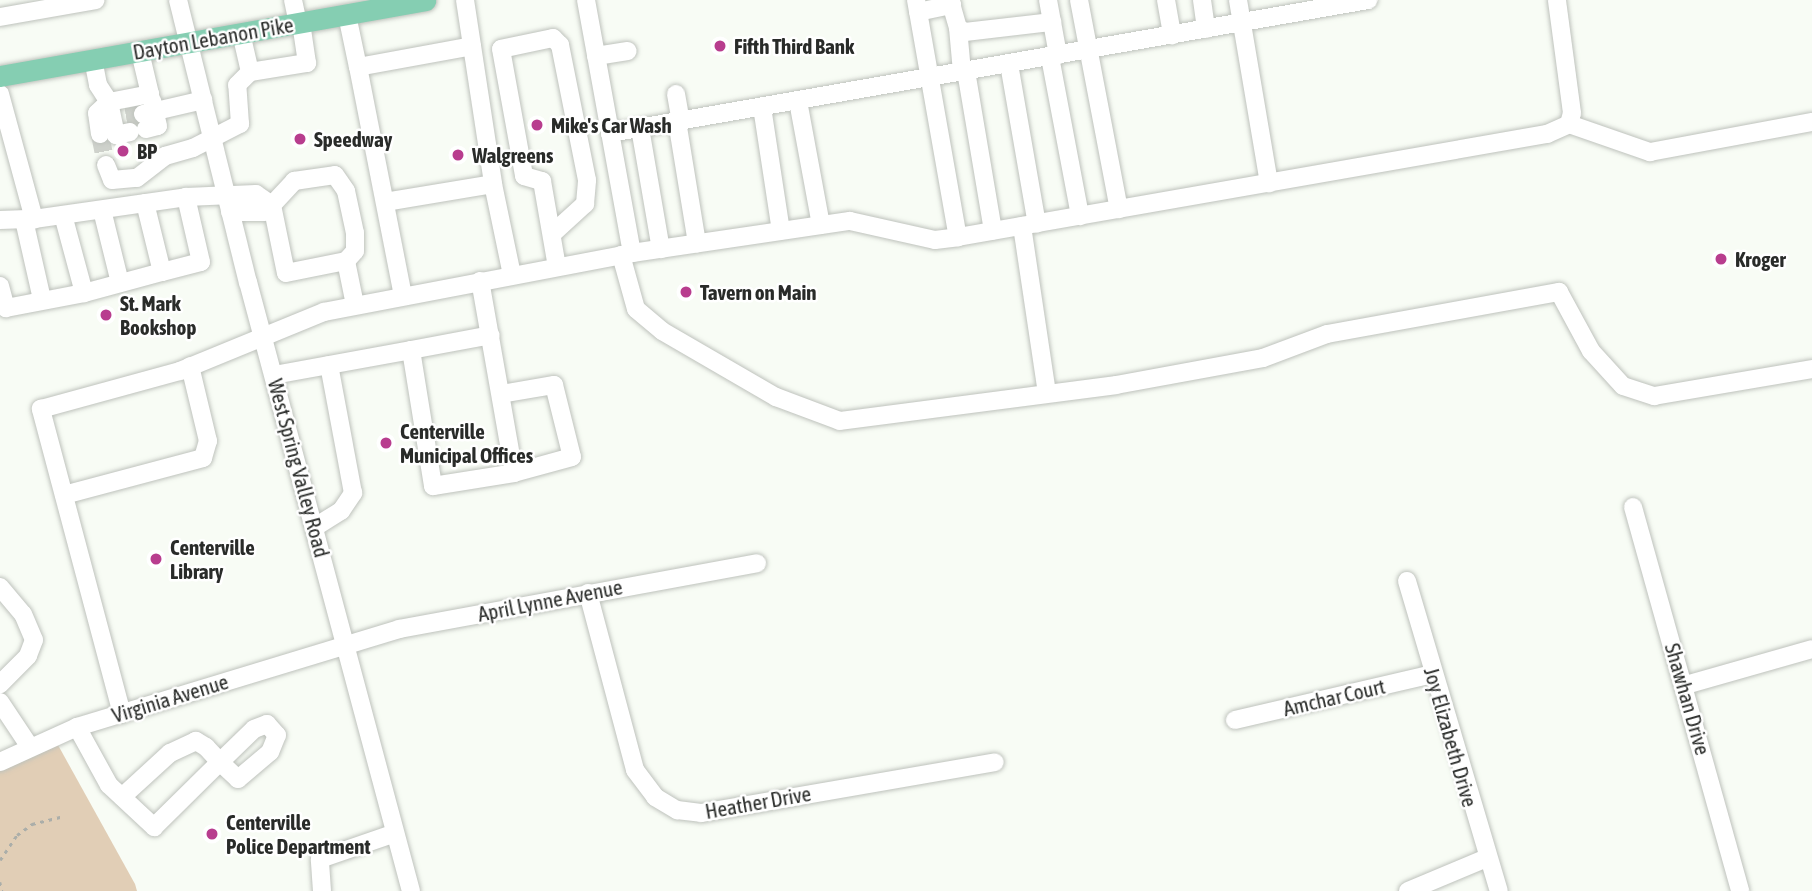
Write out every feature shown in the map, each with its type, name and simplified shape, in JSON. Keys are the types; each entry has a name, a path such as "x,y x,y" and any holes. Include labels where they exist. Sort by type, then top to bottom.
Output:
{"main road":[{"name":"Dayton Lebanon Pike","path":"0,76 300,23 356,9 425,0"}],"street":[{"path":"6,11 96,0"},
{"name":"West Spring Valley Road","path":"178,0 230,212 411,891"},
{"path":"106,165 110,178 117,181 141,176 164,156 193,148 240,124 237,85 250,72 307,63 293,0"},
{"path":"466,0 493,184 512,275"},
{"path":"586,0 610,133 636,309 662,331 764,390 814,413 840,421 1048,393 1263,358 1327,334 1559,292 1591,351 1623,386 1654,396 1812,369"},
{"path":"1048,0 1054,56 1080,216"},
{"path":"1079,0 1119,209"},
{"path":"1166,0 1172,35"},
{"path":"1202,0 1206,29"},
{"path":"1238,0 1269,183"},
{"path":"610,133 1368,0"},
{"path":"1557,0 1573,113 1569,124"},
{"path":"958,237 917,6 951,3 958,28 993,231"},
{"path":"356,9 358,67 403,296"},
{"path":"958,28 969,33 1052,22"},
{"path":"241,34 250,72"},
{"path":"552,234 585,204 587,180 560,45 553,38 501,49 524,176 542,181 557,267"},
{"path":"358,67 472,46"},
{"path":"596,56 628,51"},
{"path":"137,116 140,52"},
{"path":"93,60 98,85 137,116 164,156"},
{"path":"1009,64 1048,393"},
{"path":"0,94 5,133 29,220 42,299"},
{"path":"676,94 697,243"},
{"path":"100,134 97,113 137,116 203,100"},
{"path":"798,101 821,225"},
{"path":"762,107 781,230"},
{"path":"122,714 41,410 190,366 262,333 355,305 627,254 850,221 935,240 958,237 1547,134 1569,124 1650,152 1812,122"},
{"path":"640,128 661,249"},
{"path":"0,220 29,220 186,197 226,193 256,194 269,205 286,274 346,261 355,251 355,233 346,191 335,175 294,181 269,205 264,212 230,212"},
{"path":"386,202 493,184"},
{"path":"0,286 6,308 83,293 201,262 186,197"},
{"path":"145,203 162,272"},
{"path":"102,210 120,283"},
{"path":"63,215 83,293"},
{"path":"346,261 355,305"},
{"path":"480,281 514,473"},
{"path":"274,375 491,335"},
{"path":"411,350 433,486 514,473 572,457 554,385 501,394"},
{"path":"315,527 341,511 353,493 330,365"},
{"path":"64,495 204,458 208,441 190,366"},
{"name":"Shawhan Drive","path":"1633,507 1686,685 1741,891"},
{"name":"April Lynne Avenue","path":"344,644 588,593 757,563"},
{"name":"Joy Elizabeth Drive","path":"1407,581 1487,858 1499,891"},
{"path":"0,587 23,614 34,640 28,656 0,684"},
{"name":"Heather Drive","path":"588,593 635,770 655,797 677,810 701,813 995,762"},
{"name":"Virginia Avenue","path":"0,762 77,727 344,644"},
{"path":"1686,685 1812,649"},
{"name":"Amchar Court","path":"1235,720 1433,674"},
{"path":"0,702 30,747"},
{"path":"77,727 109,785 154,827 220,762 196,741 183,744 122,797"},
{"path":"321,891 320,859 395,833"},
{"path":"1408,891 1487,858"}],"path":[{"path":"0,860 17,835 32,824 64,816"},
{"path":"0,882 2,891"}],"shaded area":[{"path":"53,736 137,891 0,891 0,762"}],"tunnel":[{"path":"126,117 143,114"},
{"path":"100,134 106,165"}],"place":[{"name":"Fifth Third Bank","path":"720,46"},
{"name":"Mike's Car Wash","path":"537,125"},
{"name":"Speedway","path":"300,139"},
{"name":"BP","path":"123,151"},
{"name":"Walgreens","path":"458,155"},
{"name":"Kroger","path":"1721,259"},
{"name":"Tavern on Main","path":"686,292"},
{"name":"St. Mark Bookshop","path":"106,315"},
{"name":"Centerville Municipal Offices","path":"386,443"},
{"name":"Centerville Library","path":"156,559"},
{"name":"Centerville Police Department","path":"212,834"}]}
